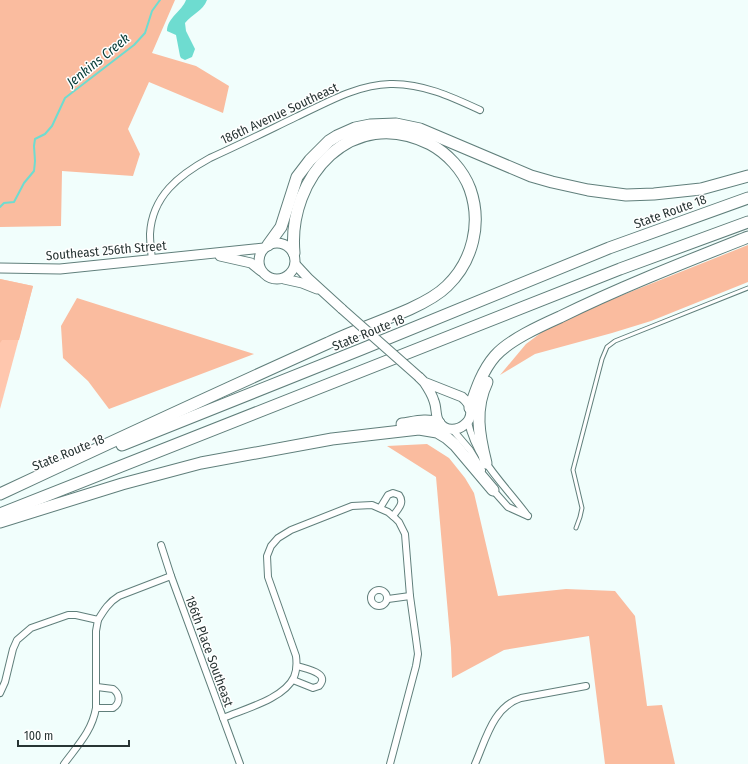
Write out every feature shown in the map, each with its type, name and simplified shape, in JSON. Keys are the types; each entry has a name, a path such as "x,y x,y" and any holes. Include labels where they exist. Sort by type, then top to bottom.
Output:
{"highway":[{"path":"266,247 281,227 297,178 310,160 329,141 337,136 355,128 370,125 396,124 420,129 531,176 588,190 626,195 654,194 701,189 748,176"},
{"path":"0,494 338,338 398,314 436,294 448,285 458,273 465,263 472,246 475,233 475,214 470,189 460,170 446,155 434,146 421,140 395,133 375,134 359,137 338,148 318,167 309,182 298,208 294,224 295,259"},
{"name":"State Route 18","path":"0,494 609,248 748,198"},
{"path":"0,514 575,286 748,222"},
{"path":"470,408 478,384 491,361 500,352 525,335 608,294 651,275 748,237"},
{"path":"486,463 478,426 482,394 489,378 498,364 525,335"},
{"path":"332,440 378,427 422,420 439,423"},
{"path":"0,522 122,484 201,462 332,440 419,429 437,432 455,444 493,490"}],"main road":[{"path":"323,292 302,283 284,279 272,279 262,272 259,266 258,260 260,254 266,247 273,243 285,245 290,248 295,259 323,292 422,379 462,397 468,402 471,413 468,422 462,427 452,430 439,423 435,402 422,379"},
{"name":"Southeast 256th Street","path":"0,268 60,269 214,254 266,247"},
{"name":"Southeast 256th Street","path":"214,254 251,263 262,272"},
{"path":"284,279 291,273 295,259"}],"street":[{"name":"186th Avenue Southeast","path":"152,259 150,235 154,215 166,191 181,177 193,167 210,158 343,94 376,85 391,84 411,86 438,92 480,110"},
{"path":"452,430 470,450 493,490 508,507 528,516 501,484 486,463 473,441 468,422"},
{"path":"380,508 388,495 393,493 399,495 402,503 390,514"},
{"path":"223,718 275,697 285,689 294,678 297,666 296,656 268,577 267,556 271,546 278,538 291,530 352,506 372,505 390,514 399,522 405,534 410,596 418,654 390,764"},
{"name":"186th Place Southeast","path":"161,545 239,764"},
{"path":"64,764 90,728 96,708 96,631 98,620 104,609 118,596 171,576"},
{"path":"388,599 410,596"},
{"path":"0,693 5,682 13,649 18,640 30,628 68,615 76,615 98,620"},
{"path":"294,678 313,688 319,686 322,681 322,677 318,672 297,666"},
{"path":"475,764 493,721 504,707 512,701 586,686"},
{"path":"96,708 113,708 118,702 119,698 116,691 113,689 97,687"}],"lane":[{"path":"576,528 582,508 573,470 598,372 607,347 615,341 748,288"}],"shaded area":[{"path":"0,0 175,0 152,53 196,66 229,86 223,113 149,82 128,129 140,154 133,176 62,171 61,226 0,227"},
{"path":"748,245 748,282 651,321 535,354 500,375 526,344 546,329 580,312"},
{"path":"0,279 33,286 0,409"},
{"path":"0,279 33,286 19,340 2,340 0,343"},
{"path":"77,298 254,354 109,409 88,381 63,358 61,326"},
{"path":"427,444 449,458 465,478 474,493 498,596 566,589 615,591 635,616 647,706 662,705 675,764 605,764 589,636 504,650 452,678 451,648 436,477 387,446"}],"water":[{"path":"186,0 207,0 203,7 185,23 186,31 195,49 192,57 185,60 180,56 176,35 167,31 169,22"}],"waterway":[{"name":"Jenkins Creek","path":"0,207 4,203 14,202 24,183 34,171 35,139 45,134 52,126 65,98 134,45 145,33 152,11 160,0"}]}
